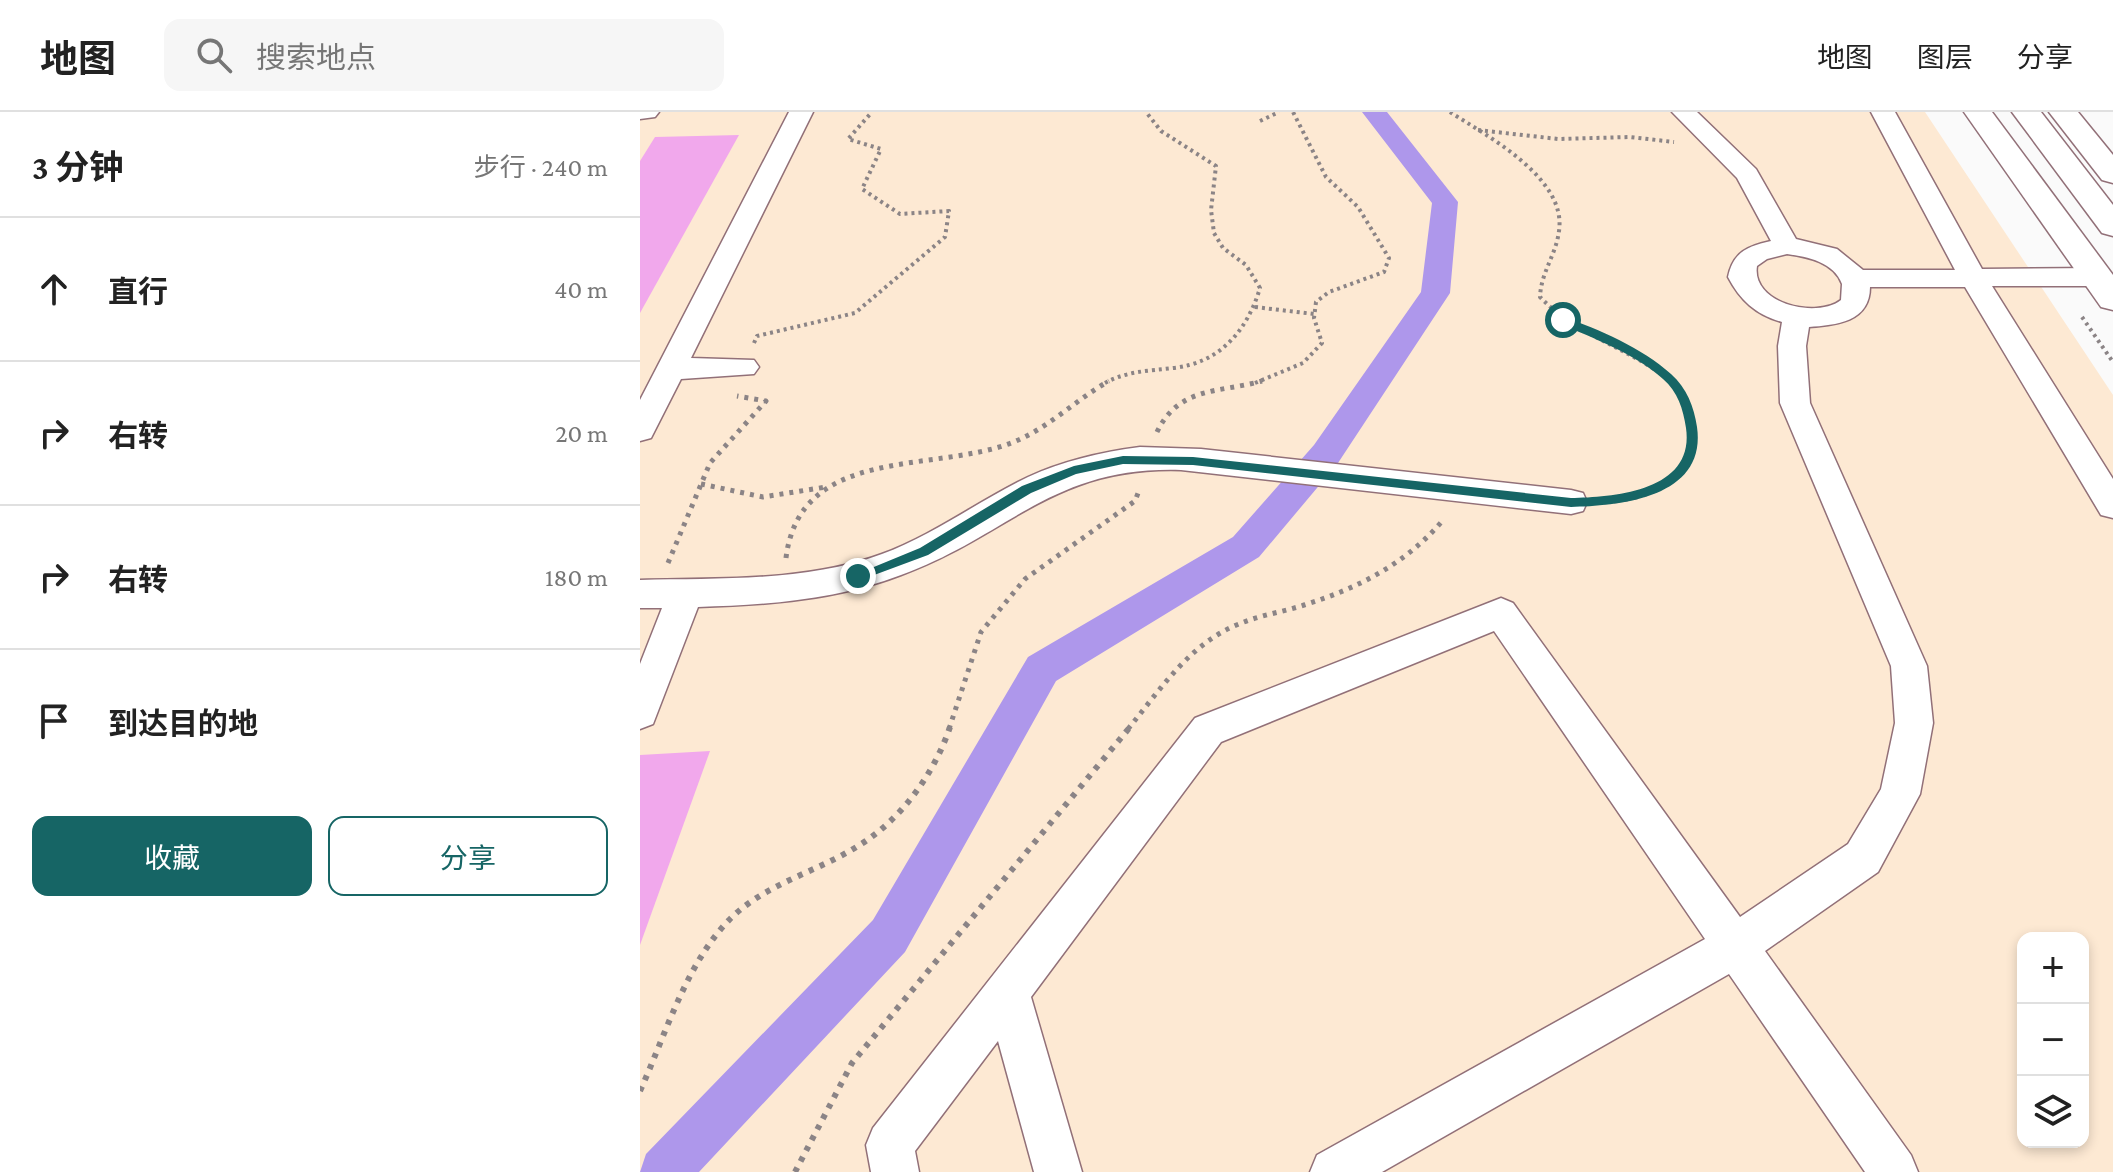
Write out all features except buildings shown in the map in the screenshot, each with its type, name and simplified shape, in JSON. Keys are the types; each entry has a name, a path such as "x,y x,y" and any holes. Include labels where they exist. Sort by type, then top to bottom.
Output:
{"main road":[{"path":"1978,112 2105,288"},
{"path":"2026,112 2113,226"},
{"path":"2056,112 2108,167"},
{"path":"2063,112 2108,167"}],"lane":[{"path":"640,112 647,112"},
{"path":"640,430 801,112"},
{"path":"1684,112 1747,174 1787,246"},
{"path":"1883,112 1973,278 2113,506"},
{"path":"1787,246 1824,254 1840,262 1855,279 1859,295 1853,306 1842,314 1826,318 1797,317 1767,307 1753,297 1743,285 1741,273 1745,262 1755,253 1787,246"},
{"path":"1855,279 1973,278 2105,288"},
{"path":"1334,1172 1735,946 1863,858 1900,794 1914,723 1909,666 1795,403 1792,346 1797,317"},
{"path":"671,369 744,367"},
{"path":"640,712 660,593 802,589 858,576 924,551 1027,489 1074,470 1123,460 1193,461 1571,502"},
{"path":"895,1172 890,1145 1208,730 1501,613 1894,1172"},
{"path":"1007,992 1058,1172"}],"path":[{"path":"660,593 710,463 766,401 731,395 757,336 855,313 945,237 949,211 900,214 862,189 881,149 848,139 872,112"},
{"path":"802,589 786,562 788,535 807,507 833,481 872,467 970,457 1019,440 1097,386 1126,373 1182,367 1235,341 1255,307 1260,288 1246,265 1223,248 1214,233 1211,210 1216,166 1197,150 1161,131 1146,112"},
{"path":"1260,121 1279,112"},
{"path":"640,1091 702,953 732,917 786,880 859,846 907,805 942,750 981,632 1025,579 1135,501 1151,460 1160,416 1182,398 1283,377 1311,360 1322,343 1314,314 1316,302 1329,292 1384,272 1389,258 1358,207 1326,177 1293,112"},
{"path":"1450,112 1549,186 1560,228 1539,275 1540,297 1563,320 1638,356 1669,378 1688,405 1693,440 1681,471 1650,492 1618,501 1571,502"},
{"path":"1478,130 1490,128 1559,139 1616,134 1676,142"},
{"path":"1255,307 1314,314"},
{"path":"701,484 745,498 787,496 827,487"},
{"path":"795,1172 852,1063 1189,655 1237,624 1306,605 1377,576 1421,546 1448,514 1449,490"}],"shaded area":[{"path":"640,112 1925,112 2113,395 2113,1172 640,1172"}],"waterway":[{"path":"664,1172 889,936 1042,669 1246,547 1326,454 1435,293 1445,202 1374,112"}],"route":[{"path":"858,576 924,551 1027,489 1074,470 1123,460 1193,461 1571,502 1618,501 1650,492 1681,471 1693,440 1688,405 1669,378 1638,356 1563,320"}]}
